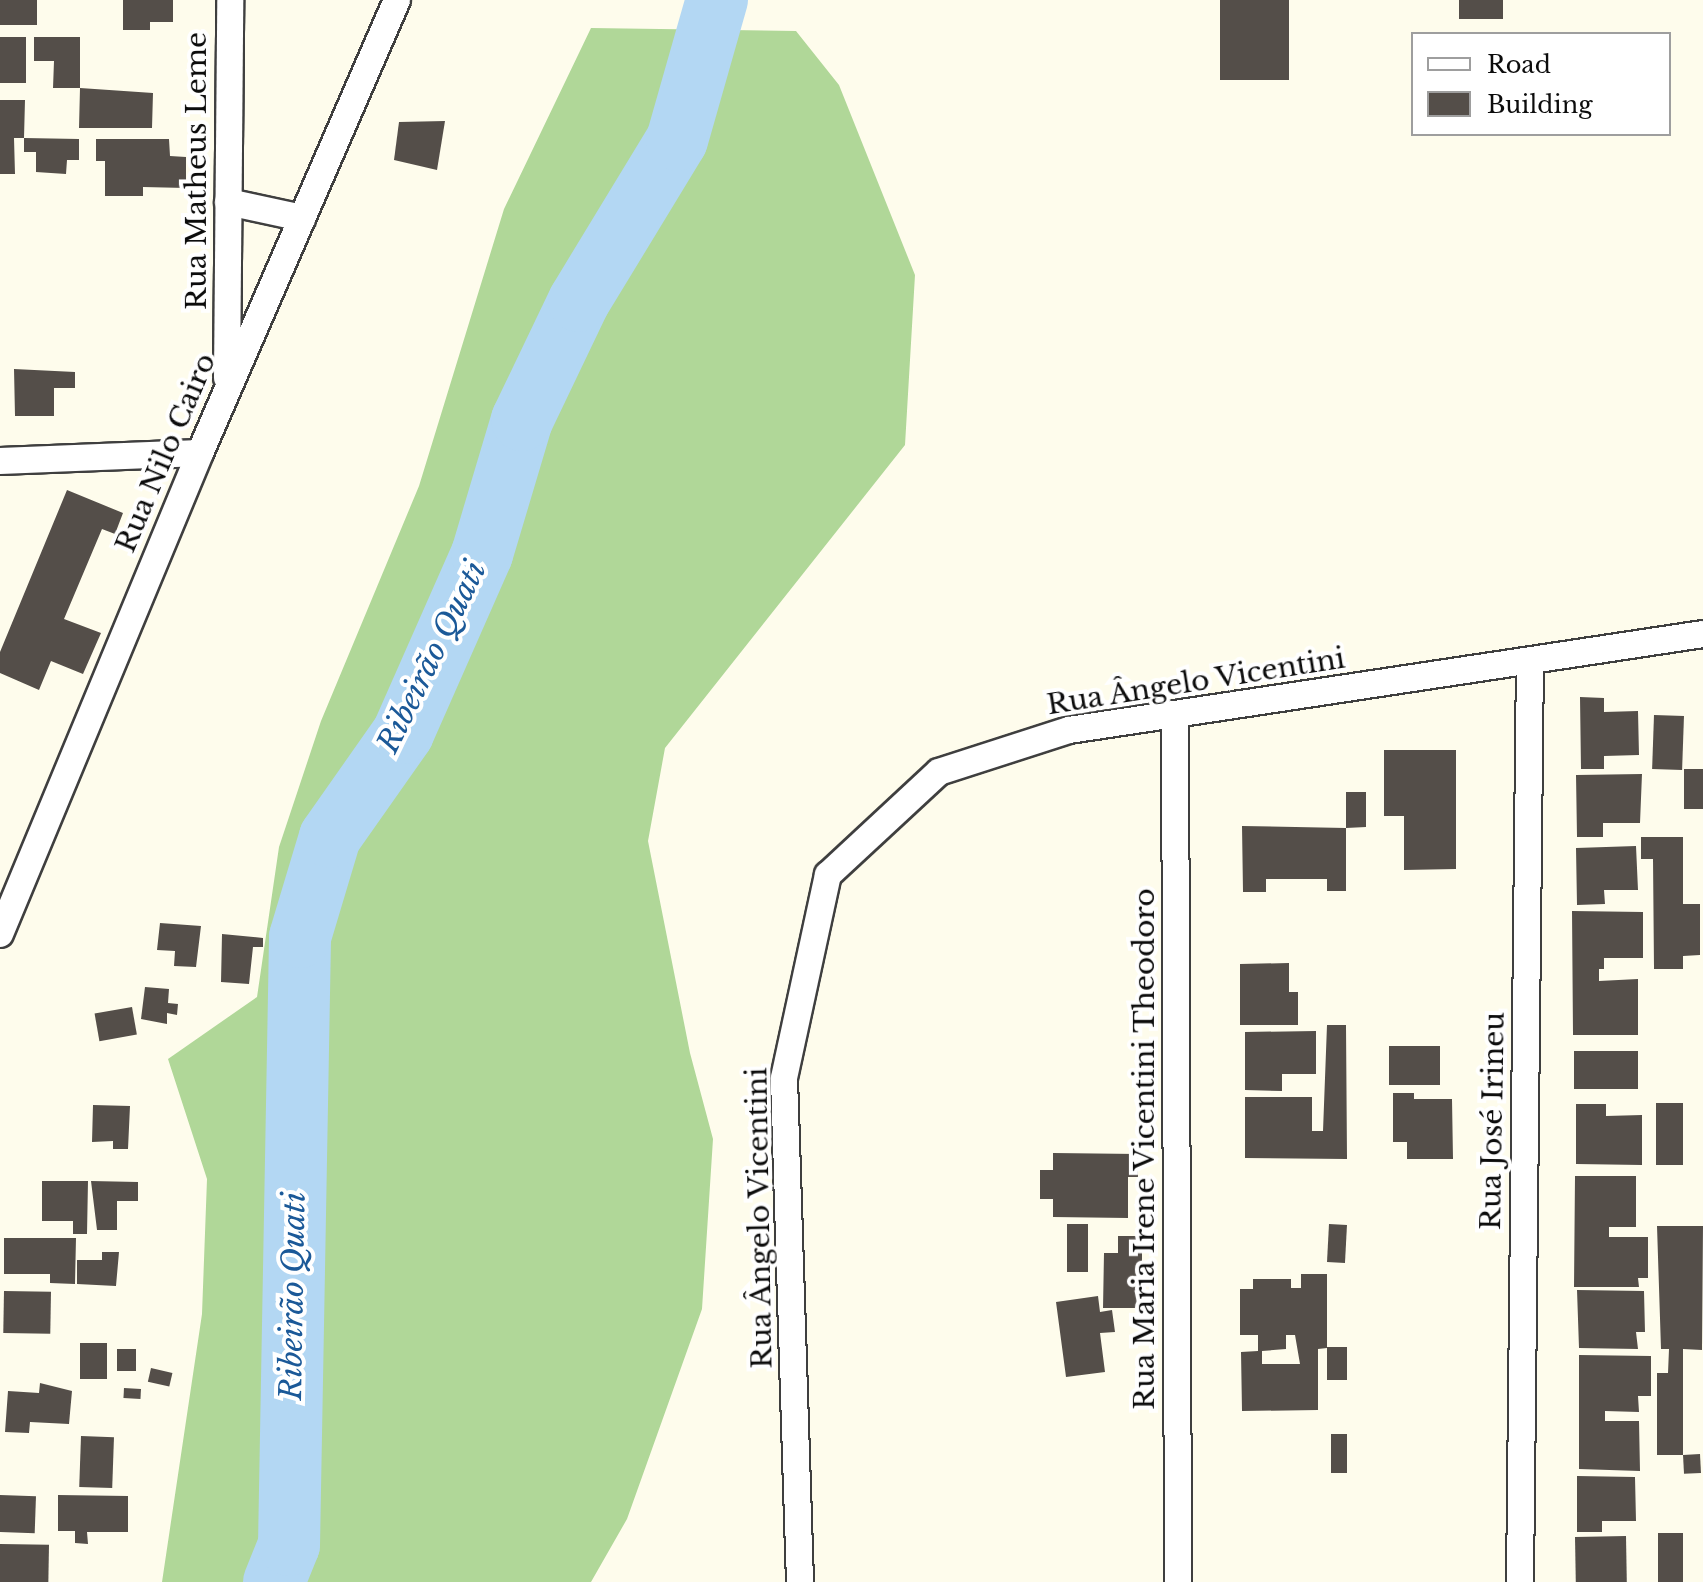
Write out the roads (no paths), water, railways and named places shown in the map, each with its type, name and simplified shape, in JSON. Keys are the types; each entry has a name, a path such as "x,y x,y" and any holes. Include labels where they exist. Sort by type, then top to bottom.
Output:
{"street":[{"name":"Rua Matheus Leme","path":"227,390 230,0"},
{"name":"Rua Nilo Cairo","path":"0,934 200,453 397,0"},
{"path":"228,202 302,218"},
{"path":"0,461 200,453"},
{"name":"Rua Ângelo Vicentini","path":"800,1582 784,1078 828,875 939,772 1069,730 1703,634"},
{"name":"Rua José Irineu","path":"1520,1582 1530,661"},
{"name":"Rua Maria Irene Vicentini Theodoro","path":"1175,715 1178,1582"}],"waterway":[{"name":"Ribeirão Quati","path":"274,1582 289,1545 300,937 330,837 403,733 482,554 522,420 579,301 677,140 717,0"}]}
